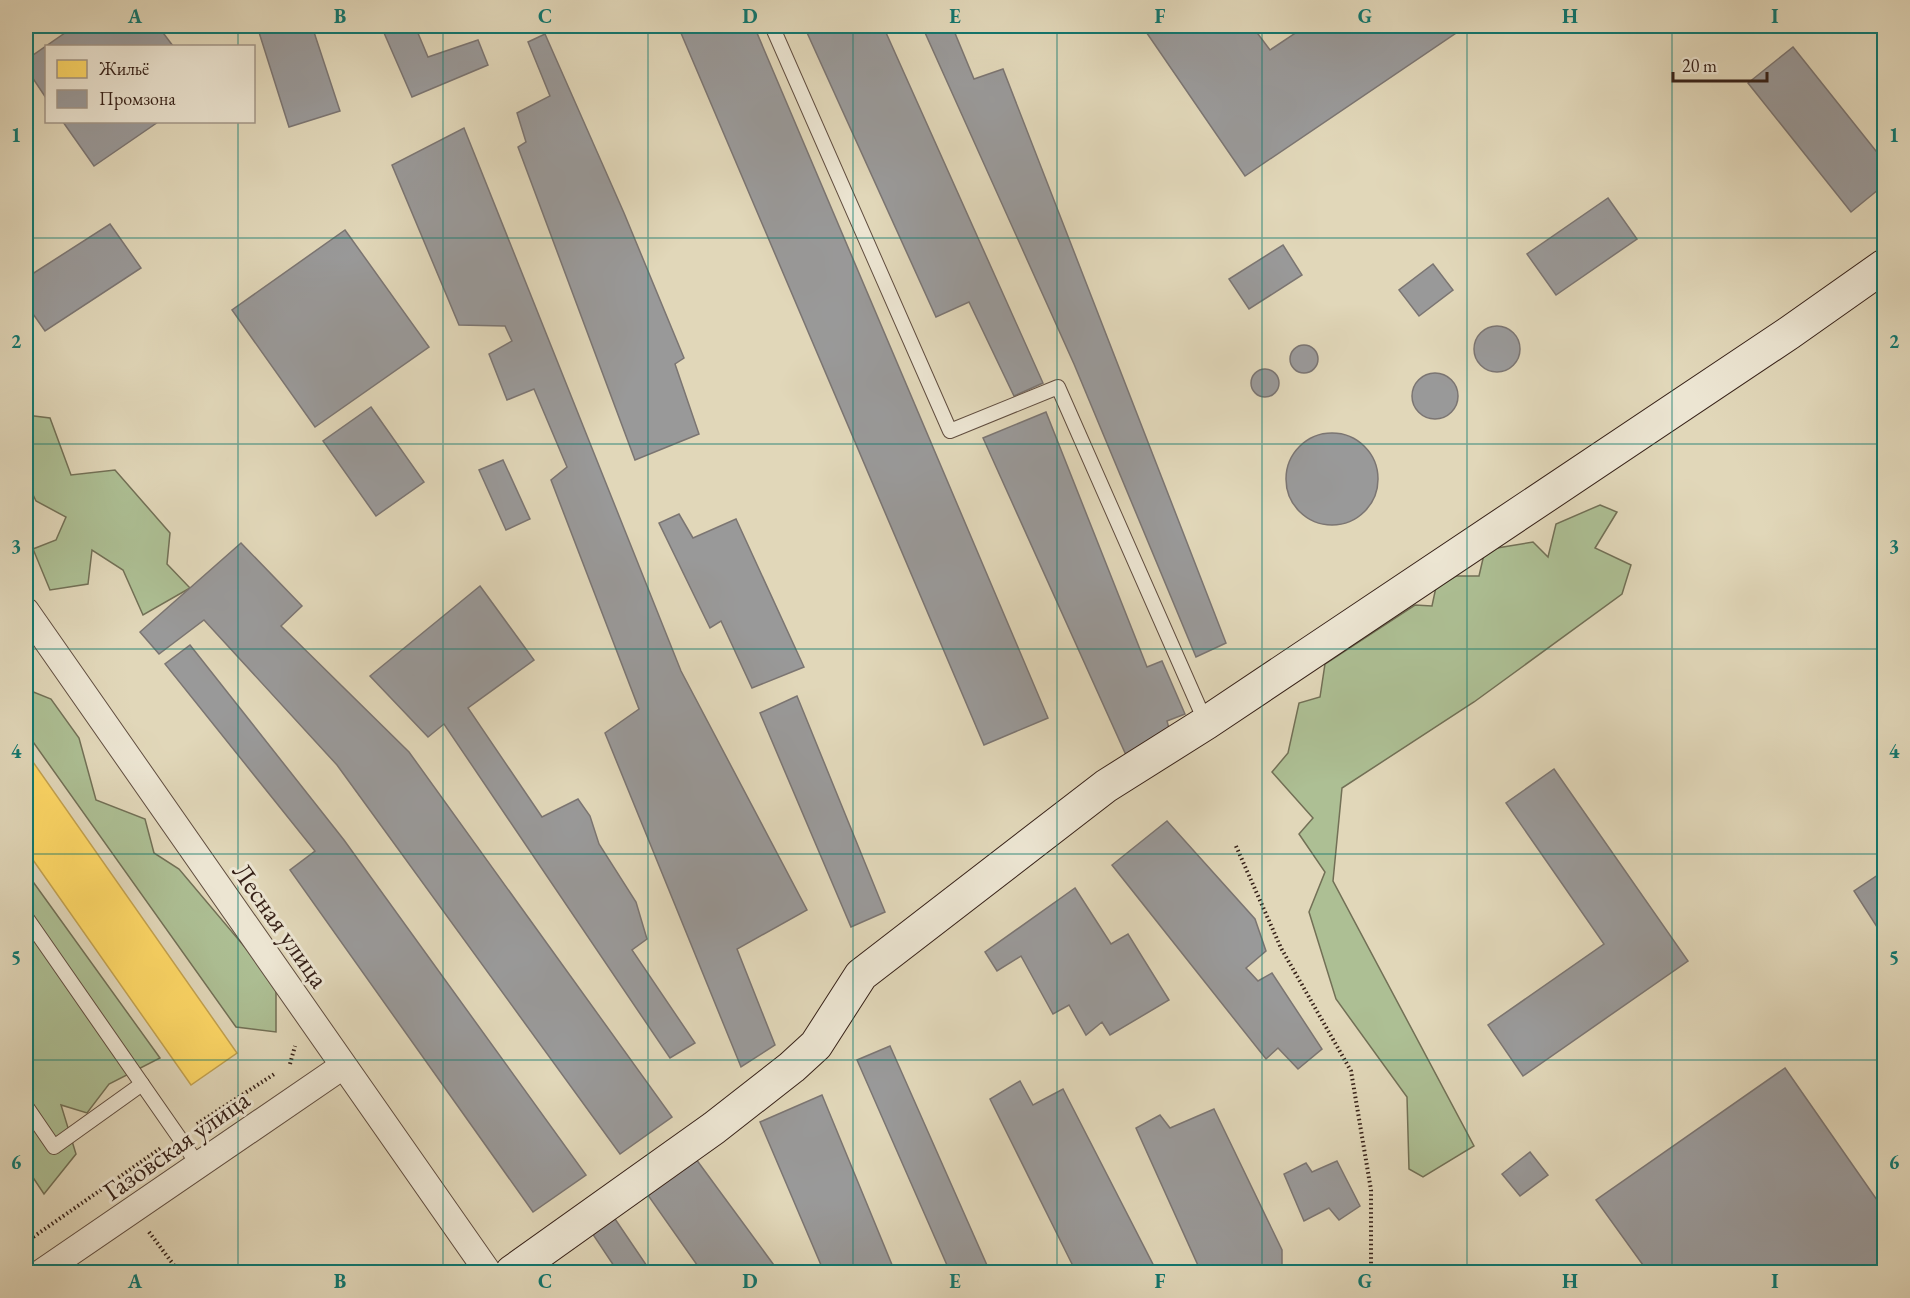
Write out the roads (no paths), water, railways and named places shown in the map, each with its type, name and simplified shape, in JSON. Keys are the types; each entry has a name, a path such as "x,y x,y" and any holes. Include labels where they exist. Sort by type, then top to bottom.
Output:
{"main road":[{"path":"512,1272 714,1128 792,1067 816,1045 861,975 1106,786 1206,723 1789,333 1884,266"}],"street":[{"name":"Лесная улица","path":"26,610 488,1272"},
{"name":"Газовская улица","path":"42,1272 343,1066"}],"lane":[{"path":"771,26 950,431 1058,387 1206,723"},
{"path":"26,917 199,1166"},
{"path":"26,1106 54,1147 142,1084"}]}
